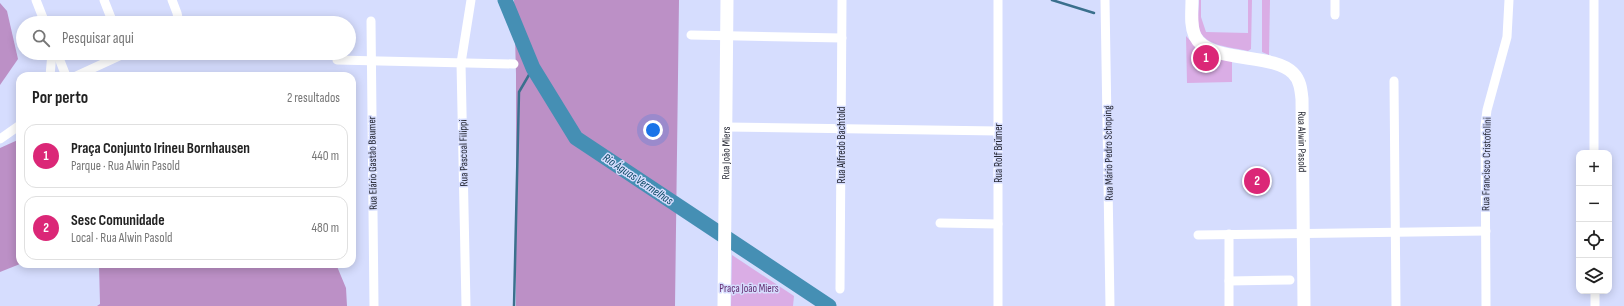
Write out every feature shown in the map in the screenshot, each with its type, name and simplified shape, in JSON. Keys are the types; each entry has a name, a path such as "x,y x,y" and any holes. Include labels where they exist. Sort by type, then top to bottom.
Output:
{"street":[{"path":"36,0 42,16"},
{"path":"104,0 110,16"},
{"path":"172,0 178,16"},
{"name":"Rua Pascoal Filippi","path":"466,306 461,63 471,0"},
{"name":"Rua João Miers","path":"724,306 728,0"},
{"name":"Rua Alfredo Bachtold","path":"840,289 842,0"},
{"name":"Rua Rolf Brümer","path":"998,0 998,306"},
{"name":"Rua Mário Pedro Schoping","path":"1105,0 1110,306"},
{"name":"Rua Alwin Pasold","path":"1192,0 1193,29 1195,36 1203,46 1216,52 1279,65 1292,73 1298,80 1302,99 1304,306"},
{"path":"1335,0 1335,15"},
{"name":"Rua Francisco Cristofolini","path":"1486,306 1485,126 1507,37 1509,0"},
{"path":"1594,0 1594,150"},
{"name":"Rua Elário Gastão Baumer","path":"371,21 374,306"},
{"path":"691,35 842,38"},
{"path":"50,72 51,60"},
{"path":"60,60 64,72"},
{"path":"85,72 110,60"},
{"path":"337,60 514,64"},
{"path":"1394,81 1396,306"},
{"path":"726,127 998,131"},
{"path":"0,139 16,128"},
{"path":"940,223 998,224"},
{"path":"1198,235 1486,231"},
{"path":"1229,234 1229,306"},
{"path":"1229,281 1290,280"},
{"path":"1595,294 1595,306"}],"green space":[{"path":"1199,0 1201,0 1201,17 1206,32 1248,33 1248,0 1252,0 1251,49 1248,51 1227,47 1212,43 1206,39 1199,28"},
{"path":"1262,0 1270,0 1269,55 1262,52"},
{"path":"1186,36 1199,50 1232,60 1232,82 1187,83"},
{"name":"Praça João Miers","path":"732,255 794,296 793,306 731,306"}],"shaded area":[{"path":"514,0 679,0 675,306 516,306 516,74"},
{"path":"0,3 7,11 16,50 16,60 17,60 0,85"},
{"path":"16,141 16,266 0,272 0,148"},
{"path":"99,268 338,268 346,288 347,306 97,306 100,304"}],"waterway":[{"name":"Rio Águas Vermelhas","path":"505,0 533,68 576,138 829,306"},
{"path":"1052,0 1094,13"},
{"path":"514,306 519,92 533,68"}],"place":[{"name":"Praça Conjunto Irineu Bornhausen","path":"1206,58"},
{"name":"Sesc Comunidade","path":"1257,181"}]}
